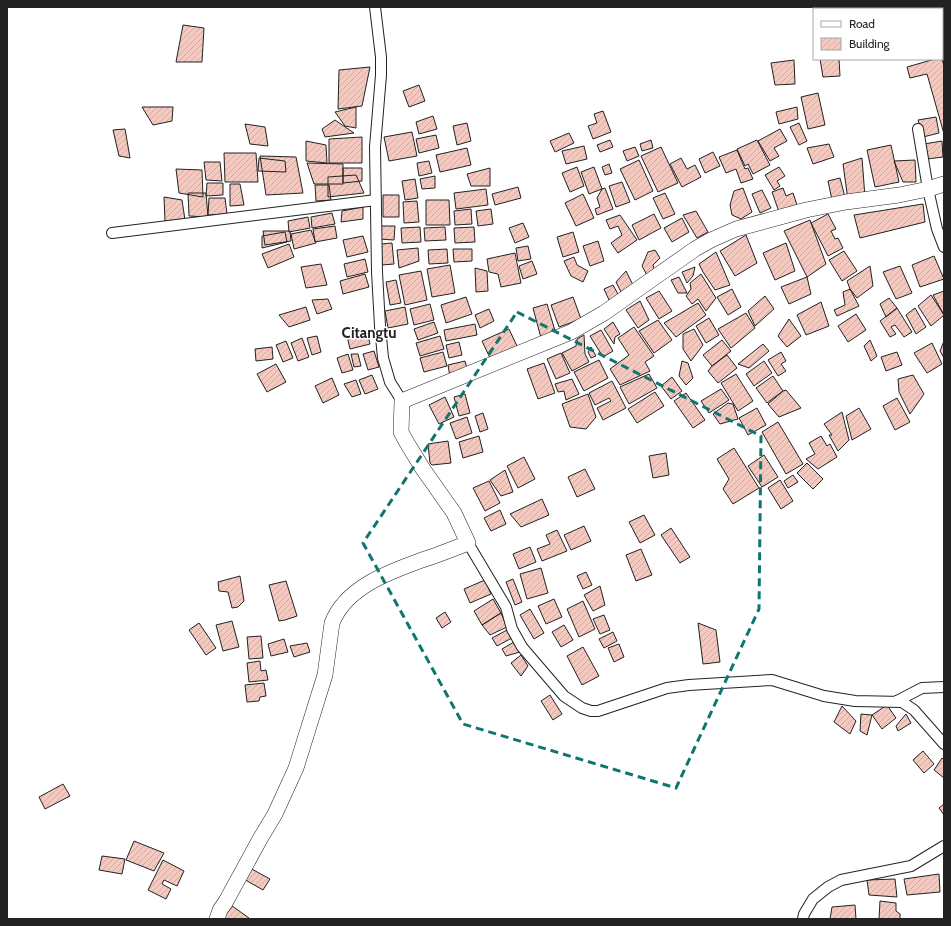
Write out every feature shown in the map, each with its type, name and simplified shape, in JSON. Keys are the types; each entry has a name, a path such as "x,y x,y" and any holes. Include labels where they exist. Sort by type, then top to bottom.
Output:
{"street":[{"path":"375,7 381,57 381,76 375,147 377,272 383,358 390,382 402,401 401,432 423,469 454,514 468,543 506,607 512,629 522,647 564,696 582,708 591,711 598,711 667,688 689,685 772,680 824,696 855,701 902,702 914,710 944,744"},
{"path":"918,129 928,189 937,229 944,247"},
{"path":"402,401 571,332 604,313 695,249 736,229 806,210 846,202 899,195 944,184"},
{"path":"112,233 376,200"},
{"path":"217,919 220,910 275,814 296,768 325,675 332,623 340,608 352,596 374,580 400,568 468,543"},
{"path":"895,702 922,688 944,687"},
{"path":"803,919 804,914 813,899 828,887 842,880 910,866 944,846"}],"highlighted area":[{"path":"517,312 761,436 759,609 676,788 463,724 363,543"}],"building":[{"path":"183,25 204,28 202,62 176,62"},
{"path":"794,60 795,84 775,85 771,63"},
{"path":"820,60 839,60 840,76 823,77"},
{"path":"932,60 942,60 944,66 944,134 927,74 910,78 907,67"},
{"path":"370,67 362,106 338,109 339,70"},
{"path":"419,85 425,101 409,107 403,91"},
{"path":"818,93 825,125 808,129 801,97"},
{"path":"142,107 173,107 172,121 153,125"},
{"path":"356,107 356,128 345,126 335,112"},
{"path":"797,107 798,119 779,124 776,112"},
{"path":"603,111 611,132 593,139 588,126 597,123 594,114"},
{"path":"433,116 437,129 419,134 416,122"},
{"path":"936,117 939,133 923,137 918,120"},
{"path":"335,120 354,133 325,137 322,129"},
{"path":"467,123 471,141 457,145 453,126"},
{"path":"799,123 807,141 799,145 790,127"},
{"path":"245,124 265,127 268,146 250,144"},
{"path":"125,129 130,158 119,156 113,130"},
{"path":"780,129 787,141 774,148 779,156 770,161 758,141"},
{"path":"412,132 417,156 389,161 384,137"},
{"path":"569,133 574,143 555,152 550,141"},
{"path":"436,135 439,148 419,153 416,139"},
{"path":"362,137 362,163 329,163 329,139"},
{"path":"610,140 613,147 600,152 597,145"},
{"path":"651,140 653,148 642,151 640,144"},
{"path":"757,140 770,165 753,174 748,164 745,166 737,149"},
{"path":"306,141 326,145 327,163 306,161"},
{"path":"942,141 943,157 927,159 924,144"},
{"path":"829,144 834,157 813,164 807,148"},
{"path":"891,145 899,182 875,187 867,150"},
{"path":"584,146 587,159 566,164 562,151"},
{"path":"635,147 639,156 627,161 623,151"},
{"path":"661,147 678,183 658,192 641,156"},
{"path":"467,148 471,165 440,172 436,155"},
{"path":"737,150 745,169 748,168 753,179 741,183 736,169 726,173 719,157"},
{"path":"713,152 720,166 705,173 699,159"},
{"path":"224,153 256,153 258,182 225,182"},
{"path":"260,156 296,157 303,193 266,195"},
{"path":"259,158 285,161 286,172 258,171"},
{"path":"681,158 687,169 695,165 701,177 682,187 670,164"},
{"path":"862,158 865,197 848,200 843,164"},
{"path":"639,160 653,191 635,200 620,169"},
{"path":"915,160 916,182 903,182 894,161"},
{"path":"429,161 432,173 419,176 417,163"},
{"path":"204,162 220,162 222,181 206,180"},
{"path":"307,163 343,164 343,184 314,184"},
{"path":"609,164 612,173 605,175 602,167"},
{"path":"577,167 584,186 570,192 562,173"},
{"path":"594,167 602,189 589,194 581,172"},
{"path":"779,167 785,176 777,181 780,186 774,190 765,175"},
{"path":"343,168 362,168 362,181 343,183"},
{"path":"490,168 490,186 471,186 467,174"},
{"path":"176,169 202,170 203,197 179,193"},
{"path":"356,175 364,193 328,197 328,177"},
{"path":"435,176 435,188 422,189 420,179"},
{"path":"840,178 845,197 832,200 828,181"},
{"path":"415,179 418,198 405,200 402,181"},
{"path":"622,182 630,202 616,207 609,186"},
{"path":"207,183 223,183 223,195 206,196"},
{"path":"230,184 240,184 244,205 230,206"},
{"path":"315,185 329,185 331,200 316,201"},
{"path":"518,187 521,198 495,205 492,194"},
{"path":"605,188 613,209 597,215 595,209 600,207 597,198 602,189"},
{"path":"743,188 752,212 741,219 732,215 730,205 734,191"},
{"path":"783,188 786,196 793,193 797,205 779,212 772,192"},
{"path":"486,189 488,205 456,209 454,193"},
{"path":"762,190 771,208 760,213 752,194"},
{"path":"188,193 206,193 208,217 189,216"},
{"path":"665,193 675,214 663,219 653,198"},
{"path":"583,194 594,218 576,226 565,203"},
{"path":"383,195 399,195 399,217 383,217"},
{"path":"164,197 182,200 185,220 165,221"},
{"path":"209,198 225,198 227,214 208,215"},
{"path":"426,200 449,200 450,225 426,225"},
{"path":"417,201 419,222 404,223 403,202"},
{"path":"923,204 925,222 860,238 854,215"},
{"path":"363,207 363,219 341,222 342,211"},
{"path":"471,209 472,224 455,225 454,211"},
{"path":"491,209 493,224 478,226 476,211"},
{"path":"696,211 708,232 697,238 683,215"},
{"path":"332,213 335,224 312,228 311,217"},
{"path":"654,214 661,228 639,240 632,225"},
{"path":"828,214 836,229 831,231 835,239 838,238 843,248 828,256 811,223"},
{"path":"620,215 637,240 618,253 611,243 622,235 618,226 610,229 606,220"},
{"path":"308,217 310,228 289,232 288,221"},
{"path":"682,218 689,232 672,242 664,228"},
{"path":"810,220 826,264 807,277 784,231"},
{"path":"523,223 529,237 515,243 509,228"},
{"path":"335,226 337,238 315,242 313,229"},
{"path":"379,226 395,226 394,240 379,239"},
{"path":"420,227 421,242 402,243 401,228"},
{"path":"445,227 446,240 425,241 424,228"},
{"path":"474,227 475,242 455,243 454,228"},
{"path":"311,230 316,243 294,249 291,234"},
{"path":"263,231 290,231 291,241 265,245"},
{"path":"285,232 287,242 262,248 262,236"},
{"path":"573,232 579,252 563,257 557,237"},
{"path":"746,235 757,263 735,276 720,251"},
{"path":"363,236 368,252 347,257 343,240"},
{"path":"598,241 604,261 590,266 583,246"},
{"path":"392,243 394,264 382,265 381,244"},
{"path":"786,243 795,271 775,280 763,253"},
{"path":"289,244 294,257 268,268 262,254"},
{"path":"528,246 531,259 518,261 516,248"},
{"path":"418,248 419,261 399,268 397,250"},
{"path":"447,249 448,263 429,264 428,250"},
{"path":"453,249 472,249 472,261 454,262"},
{"path":"655,250 660,258 653,265 655,273 648,277 642,266 648,252"},
{"path":"844,251 857,271 842,281 829,260"},
{"path":"716,252 730,285 715,290 699,264"},
{"path":"515,253 521,283 501,287 498,274 489,272 487,259"},
{"path":"934,256 944,279 920,287 912,265"},
{"path":"574,257 577,265 588,271 583,282 571,276 564,261"},
{"path":"365,259 368,272 347,277 344,264"},
{"path":"532,261 537,274 523,279 519,266"},
{"path":"321,264 327,285 306,288 301,267"},
{"path":"450,265 455,293 432,297 427,269"},
{"path":"870,266 873,286 857,298 850,289 847,281"},
{"path":"900,266 912,293 896,299 883,272"},
{"path":"695,267 693,276 687,283 682,272"},
{"path":"475,268 487,271 488,291 476,292"},
{"path":"421,271 427,300 405,305 399,275"},
{"path":"626,271 634,287 622,294 616,282"},
{"path":"365,274 369,287 343,294 340,281"},
{"path":"701,274 716,298 706,311 698,299 692,304 686,296 691,289 690,283"},
{"path":"679,277 687,293 678,293 671,280"},
{"path":"807,277 811,294 789,304 781,287"},
{"path":"396,280 401,303 390,305 386,282"},
{"path":"613,285 619,296 609,300 604,289"},
{"path":"732,289 741,307 728,315 717,297"},
{"path":"850,289 859,306 837,316 834,310 845,305 843,292"},
{"path":"659,291 672,311 659,319 646,298"},
{"path":"944,291 944,315 933,295"},
{"path":"931,295 944,315 931,326 918,306"},
{"path":"765,296 774,309 755,326 748,311"},
{"path":"466,297 472,314 446,323 441,305"},
{"path":"573,297 581,319 559,327 551,305"},
{"path":"889,298 897,308 886,317 880,304"},
{"path":"328,299 332,309 317,314 312,300"},
{"path":"640,301 649,320 638,328 626,310"},
{"path":"821,302 829,326 806,335 797,315"},
{"path":"698,303 706,315 676,337 664,323"},
{"path":"430,304 434,320 414,325 410,309"},
{"path":"547,304 556,334 541,338 533,308"},
{"path":"306,307 310,320 289,327 279,315"},
{"path":"405,307 408,324 388,328 385,311"},
{"path":"897,308 912,332 904,337 895,325 891,327 896,334 890,337 880,321"},
{"path":"915,308 926,327 916,334 906,315"},
{"path":"489,309 494,321 480,328 475,315"},
{"path":"746,313 755,328 731,348 718,329"},
{"path":"856,314 866,330 848,342 838,326"},
{"path":"709,318 719,335 706,343 696,326"},
{"path":"789,319 801,336 787,347 778,336"},
{"path":"658,320 672,340 654,353 639,331"},
{"path":"434,322 438,333 418,340 414,329"},
{"path":"613,322 620,334 615,337 614,344 604,329"},
{"path":"475,324 477,335 446,341 444,330"},
{"path":"634,327 654,356 645,362 650,371 620,385 610,369 629,355 618,338"},
{"path":"509,329 517,346 490,358 482,341"},
{"path":"694,329 703,345 691,361 683,349 683,334"},
{"path":"601,330 613,351 603,357 590,336"},
{"path":"367,331 370,344 350,349 347,336"},
{"path":"584,335 585,354 589,362 572,371 562,353 576,346 577,339"},
{"path":"317,336 321,352 312,355 307,338"},
{"path":"440,336 444,349 420,356 416,343"},
{"path":"302,338 309,357 298,361 291,343"},
{"path":"722,340 731,351 712,366 703,355"},
{"path":"870,340 877,356 871,361 864,346"},
{"path":"286,341 293,358 283,362 276,345"},
{"path":"944,341 944,358 940,351"},
{"path":"459,342 462,355 449,358 446,345"},
{"path":"932,343 942,364 927,373 914,353"},
{"path":"763,344 769,351 749,368 738,364"},
{"path":"272,347 273,359 256,361 255,349"},
{"path":"591,347 596,356 591,358 588,352"},
{"path":"374,351 379,367 368,370 363,354"},
{"path":"443,352 447,366 424,372 420,358"},
{"path":"781,352 786,361 781,364 786,371 778,376 768,360"},
{"path":"897,352 902,365 886,371 881,357"},
{"path":"561,353 570,373 556,379 547,359"},
{"path":"348,354 353,370 342,373 337,358"},
{"path":"351,354 358,354 361,366 354,367"},
{"path":"727,355 737,368 718,383 708,371 712,366"},
{"path":"599,360 608,378 584,391 574,372"},
{"path":"465,361 468,373 450,377 448,365"},
{"path":"682,361 688,363 693,378 686,385 679,376"},
{"path":"764,361 772,373 754,386 746,374"},
{"path":"544,363 555,393 538,399 527,369"},
{"path":"276,364 286,382 267,392 257,374"},
{"path":"649,374 657,388 629,404 620,387"},
{"path":"736,374 753,401 738,411 721,383"},
{"path":"372,375 378,389 365,394 359,380"},
{"path":"913,375 924,394 910,414 899,392 898,379"},
{"path":"773,376 783,391 767,403 756,388"},
{"path":"672,377 682,391 671,399 661,386"},
{"path":"332,378 339,395 323,403 315,386"},
{"path":"572,379 579,394 566,400 564,391 558,392 555,384"},
{"path":"356,380 361,394 352,397 344,384"},
{"path":"612,381 626,408 603,420 597,408 611,401 609,398 595,405 589,393"},
{"path":"721,389 729,400 709,413 701,401"},
{"path":"786,390 801,408 779,417 768,404"},
{"path":"655,392 664,406 637,423 628,409"},
{"path":"686,393 705,420 693,428 674,401"},
{"path":"465,394 470,413 459,416 454,397"},
{"path":"588,394 596,417 586,429 570,427 562,404"},
{"path":"445,397 454,417 439,424 429,405"},
{"path":"897,398 910,422 895,430 883,406"},
{"path":"728,403 733,404 738,419 720,424 713,414"},
{"path":"757,408 766,425 748,435 739,418"},
{"path":"859,408 871,429 852,440 846,416"},
{"path":"842,412 849,440 838,451 829,435 832,435 824,424"},
{"path":"483,413 488,429 480,432 475,416"},
{"path":"467,417 472,433 456,439 450,423"},
{"path":"778,422 803,464 786,474 762,432"},
{"path":"479,436 483,452 463,458 459,442"},
{"path":"821,436 827,446 830,444 837,457 818,469 806,459 815,454 809,443"},
{"path":"448,441 451,463 432,465 430,463 428,444"},
{"path":"734,448 759,488 733,504 723,489 729,479 717,459"},
{"path":"666,453 669,475 653,478 649,456"},
{"path":"764,455 778,477 762,487 748,466"},
{"path":"524,457 535,479 518,488 507,466"},
{"path":"807,463 823,479 813,489 797,473"},
{"path":"585,469 595,489 577,497 568,477"},
{"path":"505,470 513,492 501,496 490,480"},
{"path":"793,475 798,482 788,488 784,481"},
{"path":"780,480 793,501 781,509 768,488"},
{"path":"489,481 500,503 485,511 473,488"},
{"path":"542,499 549,515 521,527 510,514"},
{"path":"500,510 506,524 491,531 484,518"},
{"path":"644,515 655,535 640,543 629,522"},
{"path":"584,526 591,541 571,550 564,535"},
{"path":"671,528 690,557 680,563 661,535"},
{"path":"557,530 567,551 542,561 537,549 550,544 546,535"},
{"path":"530,547 536,562 519,569 513,554"},
{"path":"641,549 652,575 636,581 626,555"},
{"path":"541,568 548,593 527,599 520,574"},
{"path":"586,572 592,585 583,589 577,576"},
{"path":"240,576 244,601 238,607 232,608 228,592 219,591 218,582"},
{"path":"513,579 522,602 515,605 506,582"},
{"path":"485,580 491,594 470,603 464,589"},
{"path":"286,581 297,616 279,621 269,585"},
{"path":"600,586 605,605 593,611 584,595"},
{"path":"493,599 501,613 482,625 474,611"},
{"path":"554,599 562,617 546,624 538,606"},
{"path":"583,601 595,629 579,637 567,609"},
{"path":"530,609 544,633 534,639 520,615"},
{"path":"445,612 451,622 442,628 436,618"},
{"path":"501,613 507,627 490,635 482,625"},
{"path":"604,615 610,630 600,634 593,619"},
{"path":"232,621 239,647 223,651 216,625"},
{"path":"199,623 216,648 206,655 189,630"},
{"path":"698,623 716,630 720,662 703,664"},
{"path":"564,625 573,640 561,647 552,632"},
{"path":"507,630 512,638 497,646 492,638"},
{"path":"613,632 617,641 604,648 599,639"},
{"path":"261,636 263,658 249,659 247,637"},
{"path":"284,639 288,652 271,656 268,644"},
{"path":"514,642 520,652 506,656 502,649"},
{"path":"307,643 310,652 294,657 290,646"},
{"path":"619,644 624,657 614,662 608,648"},
{"path":"583,647 599,676 582,685 567,656"},
{"path":"521,655 528,666 521,676 511,663"},
{"path":"260,661 261,671 266,670 268,680 249,682 247,663"},
{"path":"264,683 266,696 260,697 259,701 247,702 245,685"},
{"path":"550,695 562,714 553,720 541,701"},
{"path":"887,705 896,718 882,729 872,715"},
{"path":"842,706 856,721 850,734 834,722"},
{"path":"861,714 872,715 867,735 860,731"},
{"path":"906,714 911,723 898,731 896,726"},
{"path":"923,751 934,764 924,773 913,760"},
{"path":"942,758 944,760 944,778 934,770"},
{"path":"63,784 70,796 45,809 39,797"},
{"path":"944,804 944,815 939,808"},
{"path":"134,841 164,853 154,871 126,860"},
{"path":"102,856 125,859 122,874 99,870"},
{"path":"163,860 184,871 177,886 164,880 162,884 171,889 166,899 148,890"},
{"path":"248,867 270,879 263,890 242,878"},
{"path":"939,874 940,892 907,895 904,879"},
{"path":"895,879 897,897 869,895 867,880"},
{"path":"880,901 896,903 896,911 900,914 900,919 879,919"},
{"path":"228,903 249,918 220,919"},
{"path":"855,905 856,919 830,919 832,907"}],"district":[{"name":"Citangtu","path":"369,333"}]}
